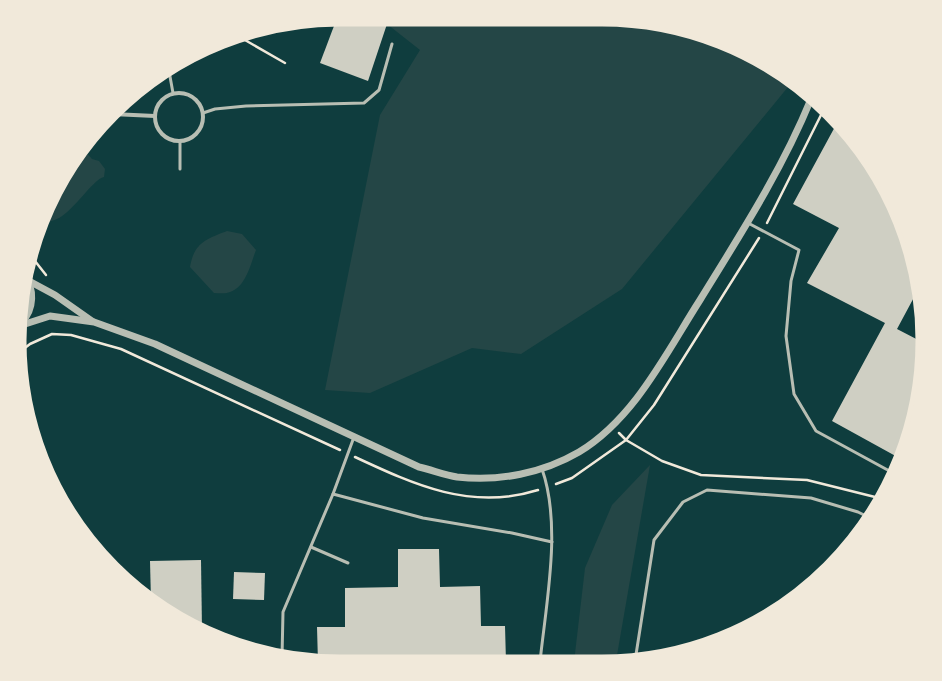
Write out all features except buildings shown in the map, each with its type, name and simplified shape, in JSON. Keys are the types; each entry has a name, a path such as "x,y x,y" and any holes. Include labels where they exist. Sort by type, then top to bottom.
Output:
{"street":[{"path":"181,92 192,96 200,105 203,113 201,126 198,132 187,139 180,141 165,136 159,131 155,116 160,102 166,96 173,93 181,92"},
{"path":"25,324 50,316 94,322 155,344 419,467 457,477 498,478 542,469 579,452 612,427 648,382 748,223 799,128 810,103"},
{"path":"120,114 155,116"},
{"path":"30,281 55,295 94,322"},
{"path":"25,318 31,306 32,293 29,283"}],"lane":[{"path":"203,113 215,109 246,106 364,103 379,90 392,44"},
{"path":"170,74 173,93"},
{"path":"180,141 180,169"},
{"path":"748,223 799,250 791,281 786,336 794,394 816,431 889,471"},
{"path":"282,651 283,612 333,494 354,436"},
{"path":"540,657 552,542 548,486 542,469"},
{"path":"636,655 654,540 683,502 706,490 811,498 858,512 865,516"},
{"path":"333,494 423,518 512,533 552,542"},
{"path":"311,547 348,563"}],"path":[{"path":"244,39 285,62"},
{"path":"626,440 654,405 763,231 822,114"},
{"path":"612,427 626,440 662,461 701,475 807,480 877,497"}],"shaded area":[{"path":"387,24 602,24 643,27 683,35 723,48 760,66 788,85 788,87 622,289 521,354 472,348 370,393 325,390 380,115 420,50"},
{"path":"86,152 92,159 99,161 105,169 104,177 94,183 70,210 55,220 47,222 66,182"},
{"path":"227,231 242,234 256,250 250,268 240,285 228,293 214,293 190,267 195,252 202,243"},
{"path":"650,465 617,656 575,657 585,568 612,505"}]}
